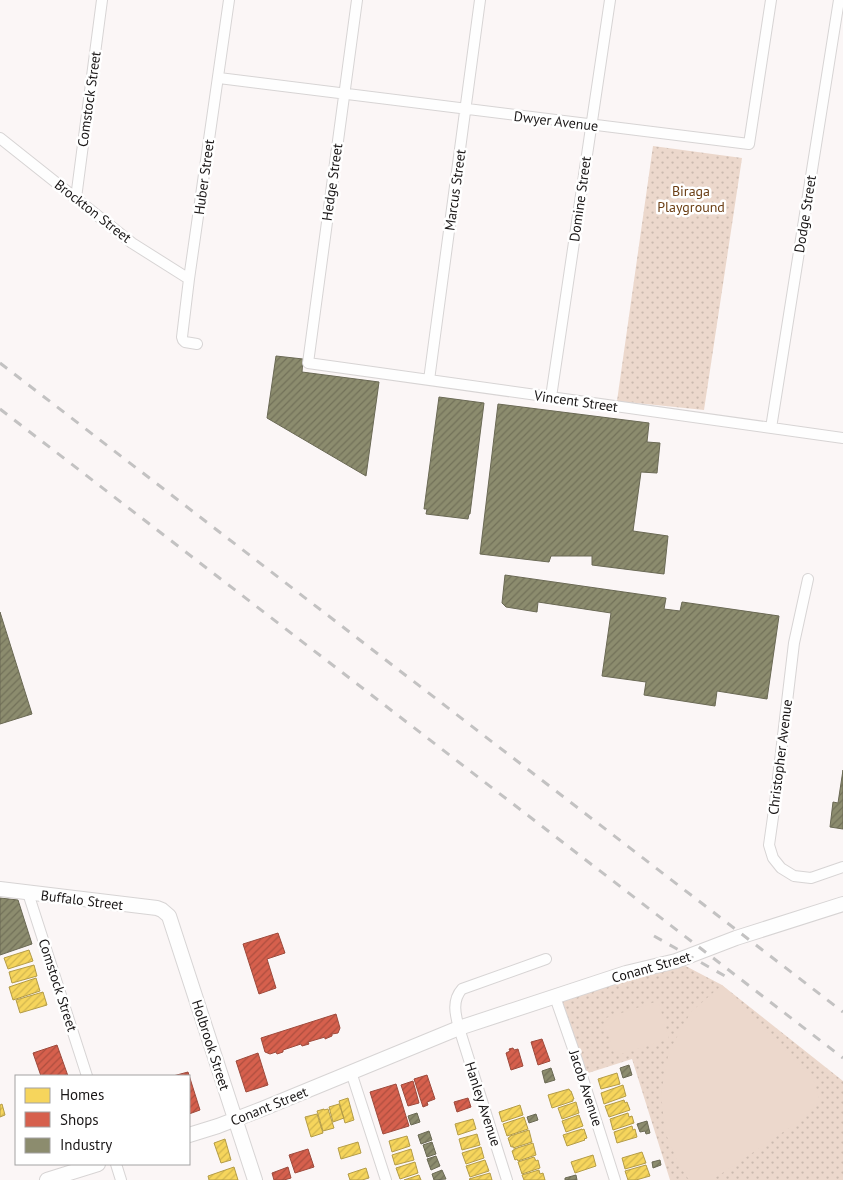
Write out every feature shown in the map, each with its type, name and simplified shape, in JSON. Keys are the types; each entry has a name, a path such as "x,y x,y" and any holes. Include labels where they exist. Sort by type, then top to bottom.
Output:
{"main road":[{"name":"Buffalo Street","path":"0,889 157,908 164,912"},
{"name":"Conant Street","path":"190,1135 236,1119 459,1028 626,974 676,961 736,938 843,904"},
{"name":"Holbrook Street","path":"164,912 169,916 255,1180"},
{"path":"47,1180 95,1165"}],"street":[{"name":"Comstock Street","path":"76,198 102,0"},
{"name":"Huber Street","path":"198,344 185,342 183,339 189,279 229,0"},
{"name":"Hedge Street","path":"308,363 357,0"},
{"name":"Marcus Street","path":"430,380 480,0"},
{"name":"Domine Street","path":"551,397 610,0"},
{"name":"Dwyer Avenue","path":"219,78 749,144 770,0"},
{"name":"Dodge Street","path":"771,428 839,0"},
{"name":"Brockton Street","path":"0,138 132,243 189,279"},
{"name":"Vincent Street","path":"308,363 843,438"},
{"name":"Christopher Avenue","path":"808,579 794,643 769,845 773,858 781,868 794,876 811,878 843,867"},
{"name":"Comstock Street","path":"28,893 87,1075"},
{"path":"459,1028 455,1009 457,994 462,989 546,959"},
{"name":"Jacob Avenue","path":"555,996 615,1180"},
{"name":"Hanley Avenue","path":"459,1028 508,1180"},
{"path":"351,1072 386,1180"},
{"path":"116,1165 121,1180"}],"green space":[{"name":"Biraga Playground","path":"653,146 742,158 704,410 617,401"},
{"path":"676,961 722,985 843,1081 843,1180 670,1180 632,1059 582,1075 555,997"},
{"path":"722,985 813,1079 820,1101 804,1118 712,1180 689,1180 679,1165 665,1132 661,1093 669,1051 691,1012"},
{"path":"658,1001 669,1039 615,1056 603,1019"}],"building: Homes":[{"path":"29,950 33,961 8,969 4,958"},
{"path":"34,965 37,976 12,983 9,972"},
{"path":"36,978 40,991 13,1000 9,987"},
{"path":"43,992 47,1005 20,1013 16,1000"},
{"path":"617,1073 620,1084 601,1089 598,1079"},
{"path":"623,1085 626,1096 604,1104 601,1093"},
{"path":"569,1089 574,1099 573,1101 552,1108 548,1095"},
{"path":"348,1098 354,1120 345,1123 339,1101"},
{"path":"624,1100 625,1103 627,1102 630,1110 609,1117 605,1106"},
{"path":"576,1102 579,1113 562,1119 558,1108"},
{"path":"2,1104 5,1115 0,1117 0,1105"},
{"path":"339,1104 344,1118 333,1122 329,1107"},
{"path":"520,1105 523,1115 502,1122 499,1112"},
{"path":"328,1109 334,1128 323,1131 317,1111"},
{"path":"628,1113 629,1117 632,1116 634,1123 613,1130 610,1119"},
{"path":"317,1114 323,1133 311,1137 305,1117"},
{"path":"579,1115 583,1126 566,1132 562,1121"},
{"path":"524,1117 528,1129 507,1136 503,1124"},
{"path":"473,1119 476,1129 458,1135 455,1124"},
{"path":"632,1126 637,1137 617,1143 614,1132"},
{"path":"584,1129 587,1138 567,1146 563,1135"},
{"path":"529,1130 532,1142 511,1147 508,1138 510,1136"},
{"path":"477,1134 480,1145 462,1150 459,1139"},
{"path":"407,1136 410,1146 392,1152 389,1141"},
{"path":"225,1139 231,1160 221,1163 214,1143"},
{"path":"358,1142 361,1153 341,1159 338,1148"},
{"path":"533,1143 536,1155 518,1161 517,1159 515,1160 512,1151 514,1149"},
{"path":"481,1147 484,1158 466,1164 462,1153"},
{"path":"411,1149 414,1160 395,1165 392,1155"},
{"path":"642,1152 646,1163 625,1169 622,1158"},
{"path":"593,1155 596,1166 575,1173 571,1162"},
{"path":"534,1157 536,1161 538,1160 540,1168 522,1174 518,1162"},
{"path":"485,1160 489,1171 470,1177 466,1166"},
{"path":"415,1162 418,1173 400,1179 396,1168"},
{"path":"646,1165 650,1176 628,1180 625,1171"},
{"path":"234,1167 238,1180 209,1180 208,1176"},
{"path":"366,1168 369,1178 350,1180 348,1174"},
{"path":"539,1170 540,1174 543,1173 545,1180 524,1180 522,1175"},
{"path":"490,1173 492,1180 469,1179"},
{"path":"419,1175 421,1180 404,1180"}],"building: Shops":[{"path":"278,933 285,953 267,959 276,988 259,994 243,944"},
{"path":"336,1014 340,1028 338,1033 332,1034 332,1036 325,1039 325,1037 308,1042 309,1044 302,1046 301,1044 283,1050 283,1052 277,1054 276,1052 270,1054 265,1052 261,1038"},
{"path":"542,1039 550,1061 538,1065 531,1042"},
{"path":"57,1045 68,1075 41,1075 33,1053"},
{"path":"513,1048 514,1050 518,1049 523,1066 511,1070 506,1053 510,1051 509,1049"},
{"path":"258,1053 268,1085 246,1092 236,1061"},
{"path":"188,1072 189,1075 177,1075"},
{"path":"427,1075 435,1099 427,1102 428,1105 423,1107 414,1079"},
{"path":"190,1078 200,1110 190,1114"},
{"path":"413,1081 419,1103 408,1106 401,1085"},
{"path":"396,1084 409,1126 383,1134 370,1092"},
{"path":"468,1098 471,1107 457,1112 454,1102"},
{"path":"308,1149 314,1167 295,1173 289,1155"},
{"path":"288,1167 291,1178 274,1180 272,1173"}],"building: Industry":[{"path":"276,356 303,359 302,372 379,382 366,476 267,418"},
{"path":"439,397 484,403 468,519 426,514 427,509 424,509"},
{"path":"498,404 649,423 647,442 660,443 657,473 641,472 633,531 668,536 664,574 592,565 592,556 551,556 549,562 480,554"},
{"path":"505,575 666,598 664,609 680,611 682,602 779,616 767,699 717,691 715,706 644,695 646,682 602,676 611,613 538,602 537,612 506,607 502,603"},
{"path":"0,612 32,714 0,724"},
{"path":"843,770 843,829 830,827 833,802 838,803"},
{"path":"0,898 18,900 32,944 0,955"},
{"path":"629,1065 632,1075 623,1078 620,1068"},
{"path":"551,1068 555,1080 545,1083 542,1071"},
{"path":"417,1113 420,1122 411,1125 408,1116"},
{"path":"536,1114 538,1120 529,1123 527,1117"},
{"path":"647,1121 650,1133 640,1132 637,1124"},
{"path":"429,1131 432,1140 421,1144 418,1135"},
{"path":"432,1142 436,1154 427,1157 423,1145"},
{"path":"436,1156 440,1166 431,1170 427,1159"},
{"path":"660,1160 661,1165 653,1168 652,1162"},
{"path":"442,1170 446,1179 434,1180 432,1174"},
{"path":"576,1175 577,1180 565,1180 565,1178"}],"railway":[{"path":"0,363 843,1012"},
{"path":"0,409 843,1058"},
{"path":"654,936 732,980"}]}
